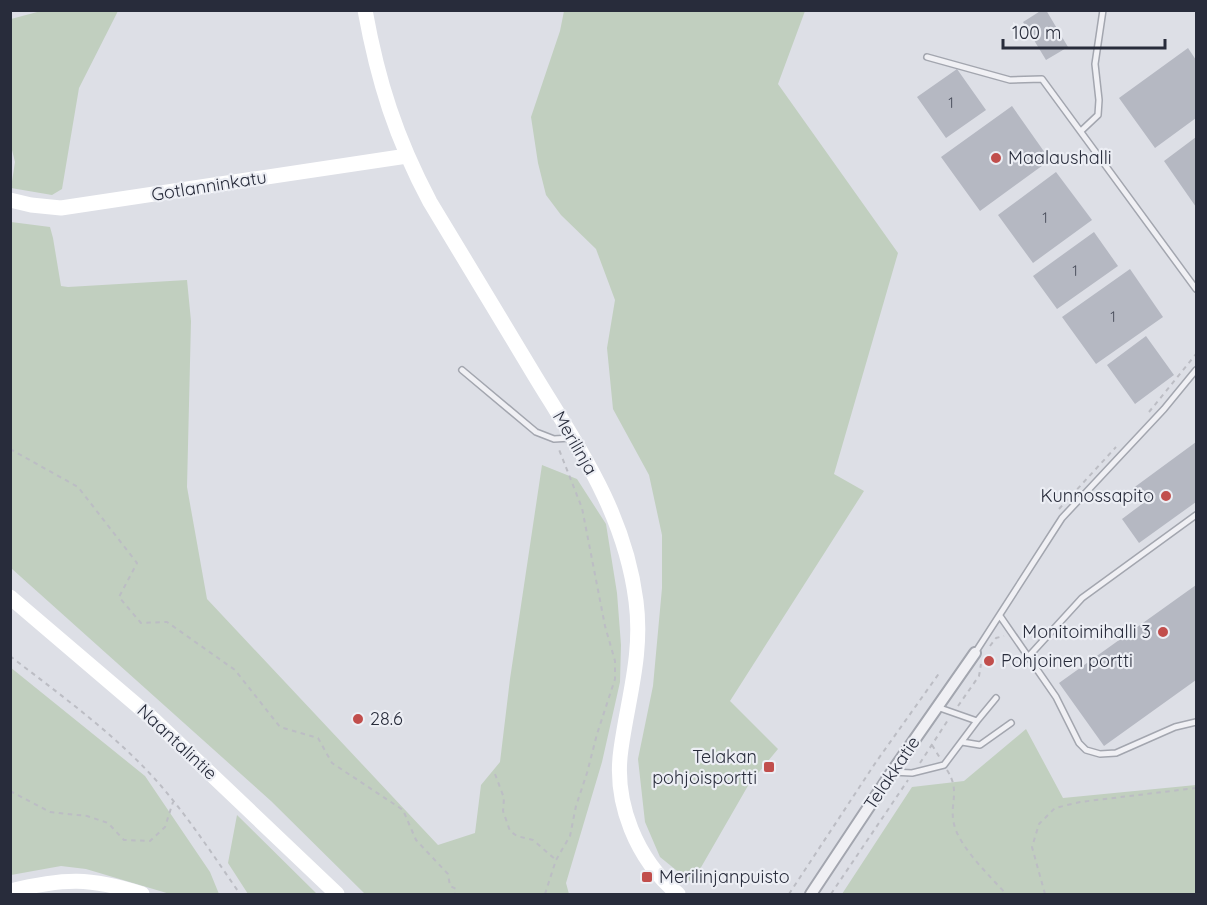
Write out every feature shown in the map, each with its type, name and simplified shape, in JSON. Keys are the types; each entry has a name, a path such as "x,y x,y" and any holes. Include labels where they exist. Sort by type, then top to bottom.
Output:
{"street":[{"name":"Merilinja","path":"365,10 378,75 389,112 407,156 430,202 573,438 615,518 628,558 636,603 638,654 621,751 622,800 640,848 655,870 678,894"},
{"name":"Gotlanninkatu","path":"10,200 62,208 407,156"},
{"name":"Naantalintie","path":"10,597 162,727 338,894"},
{"name":"Telakkatie","path":"811,894 975,653"},
{"path":"12,892 46,882 68,880 99,883 142,894"}],"lane":[{"path":"1081,131 1098,114 1100,100 1095,64 1102,10"},
{"path":"927,57 1010,80 1042,79 1197,289"},
{"path":"462,370 536,432 554,439 573,438"},
{"path":"975,653 1062,518 1164,409 1197,370"},
{"path":"1029,657 1082,598 1197,515"},
{"path":"1000,616 1056,697 1079,743 1086,750 1100,754 1116,753 1175,727 1197,722"},
{"path":"892,772 912,774 944,765 996,698"},
{"path":"938,707 977,721"},
{"path":"962,742 980,744 1011,723"}],"path":[{"path":"545,894 556,860 570,836 576,806 615,680 615,661 605,626 582,508 554,439"},
{"path":"10,449 78,487 137,563 119,597 141,623 167,622 235,670 280,727 318,738 332,763 403,810 416,840 448,874 450,886 456,890 455,894"},
{"path":"987,651 996,638 1000,636 1006,638"},
{"path":"10,656 110,736 148,772 173,801 240,894"},
{"path":"789,894 876,762 940,672"},
{"path":"932,745 954,782 954,825 967,850 1006,894"},
{"path":"495,774 504,798 503,811 510,831 517,836 533,840 556,860"},
{"path":"1045,894 1032,847 1039,824 1055,808 1080,801 1197,788"},
{"path":"10,791 50,812 87,816 108,823 124,840 150,841 165,827 173,801"},
{"path":"10,860 12,892"}],"green space":[{"path":"41,11 118,11 79,88 62,189 52,195 11,188 15,162 10,142 11,19"},
{"path":"564,11 805,11 778,84 898,253 834,474 864,491 730,701 778,749 749,784 692,883 660,857 645,822 638,759 653,686 662,588 662,535 649,475 613,409 607,348 615,300 596,249 561,215 546,195 538,163 531,117 560,31"},
{"path":"11,222 50,227 61,286 187,280 191,321 187,487 207,599 438,845 475,833 481,785 500,762 542,465 577,479 606,524 617,593 621,645 620,682 602,762 566,883 569,894 365,894 271,801 11,568"},
{"path":"10,667 145,776 210,872 219,894 170,894 86,869 61,866 11,875"},
{"path":"1026,729 1063,798 1196,785 1196,894 842,894 912,787 964,781"},
{"path":"237,815 317,894 248,894 228,863"}],"building":[{"path":"1042,10 1046,10 1068,47 1046,60 1023,22"},
{"name":"Maalaushalli","path":"1188,48 1196,60 1196,118 1155,148 1119,98"},
{"path":"957,69 986,110 946,138 917,97"},
{"name":"Maalaushalli","path":"1012,106 1050,160 980,211 941,157"},
{"name":"Maalaushalli","path":"1196,137 1196,207 1164,161"},
{"name":"Maalaushalli","path":"1056,172 1092,220 1033,263 998,215"},
{"path":"1094,232 1118,266 1057,309 1033,276"},
{"path":"1130,269 1163,317 1096,364 1062,317"},
{"path":"1146,336 1174,375 1135,404 1107,365"},
{"name":"Kunnossapito","path":"1196,442 1196,502 1139,543 1122,519 1142,504 1132,489"},
{"name":"Monitoimihalli 3","path":"1196,585 1196,680 1104,746 1059,683"}],"place":[{"name":"Maalaushalli","path":"996,158"},
{"name":"Kunnossapito","path":"1166,496"},
{"name":"Monitoimihalli 3","path":"1163,632"},
{"name":"Pohjoinen portti","path":"989,661"},
{"name":"28.6","path":"358,719"},
{"name":"Telakan pohjoisportti","path":"769,767"},
{"name":"Merilinjanpuisto","path":"647,877"}]}
